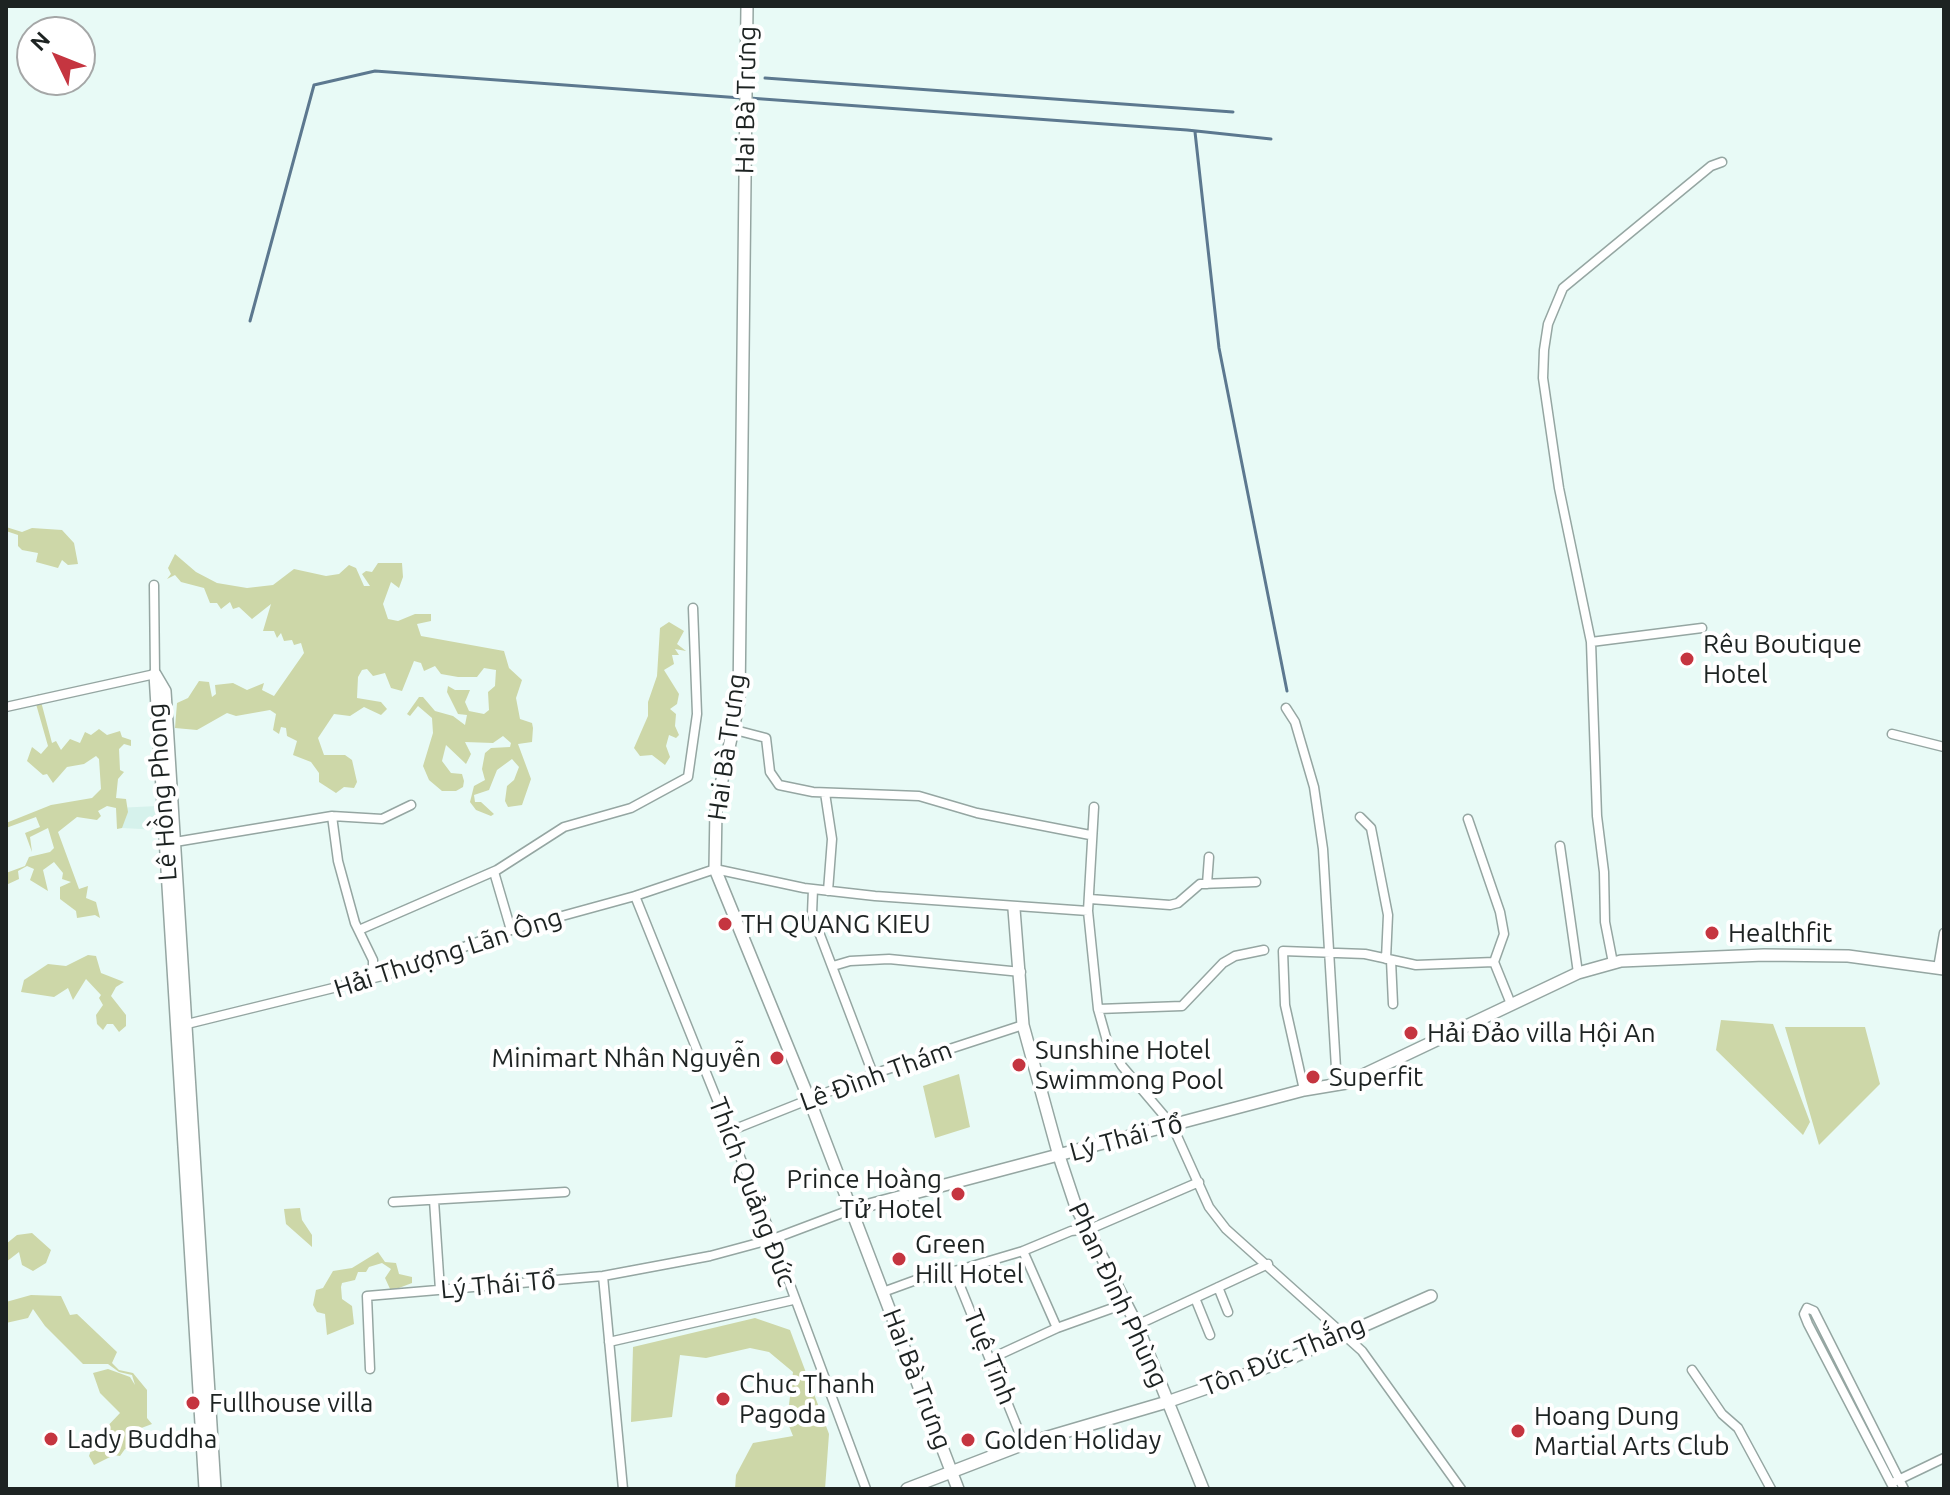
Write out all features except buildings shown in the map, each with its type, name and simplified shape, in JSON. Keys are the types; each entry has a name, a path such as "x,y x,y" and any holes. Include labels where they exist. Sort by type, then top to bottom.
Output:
{"street":[{"name":"Hai Bà Trưng","path":"747,6 739,701 716,808 715,869 809,1099 958,1489"},
{"path":"1613,963 1605,922 1604,872 1597,816 1597,724 1591,642 1564,517 1543,378 1548,324 1556,301 1569,282 1711,166 1722,162"},
{"path":"6,707 155,674 154,585"},
{"path":"359,930 494,872 564,827 631,808 688,777 697,714 693,608"},
{"path":"1591,642 1702,628"},
{"name":"Lê Hồng Phong","path":"155,674 165,691 201,1334 215,1489"},
{"name":"Lê Hồng Phong","path":"155,674 183,1025"},
{"path":"1286,708 1295,722 1314,787 1330,953 1337,1085"},
{"path":"735,730 766,738 774,782 825,793 919,796 977,813 1090,835"},
{"path":"1892,734 1944,747"},
{"path":"825,793 832,839 828,891"},
{"path":"175,842 332,816 382,819 411,805"},
{"path":"1094,807 1088,911 1098,1009 1107,1041 1122,1066 1172,1125 1209,1207 1226,1229 1343,1334 1387,1383 1461,1489"},
{"path":"332,816 344,884 359,930 373,960 373,970 386,975"},
{"path":"1360,817 1371,828 1388,915 1393,1004"},
{"path":"1468,819 1504,934 1494,962 1511,1004"},
{"path":"1560,846 1578,973"},
{"path":"1207,884 1209,857"},
{"path":"715,869 828,891 1014,909 1088,911"},
{"name":"Hải Thượng Lãn Ông","path":"183,1025 386,975 511,930 635,896 715,869"},
{"path":"494,872 511,930"},
{"path":"1090,899 1170,905 1178,903 1193,887 1256,882"},
{"path":"813,889 812,914 873,1074"},
{"name":"Thích Quảng Đức","path":"635,896 773,1239 793,1300 866,1489"},
{"name":"Phan Đình Phùng","path":"1014,909 1023,1025 1059,1156 1076,1207 1137,1325 1203,1489"},
{"path":"1941,968 1944,933"},
{"path":"1098,1009 1182,1006 1223,963 1235,956 1264,950"},
{"path":"1304,1090 1285,1005 1283,951 1330,953 1416,965 1494,962"},
{"name":"Lý Thái Tổ","path":"370,1369 367,1296 603,1276 710,1256 773,1239 850,1210 1304,1090 1337,1085 1578,973 1613,963 1659,958 1848,956 1941,968"},
{"path":"833,966 850,961 889,959 1021,972"},
{"name":"Lê Đình Thám","path":"730,1131 873,1074 1023,1025"},
{"path":"883,1292 927,1276 1023,1251 1071,1231 1090,1229 1199,1182"},
{"path":"393,1202 565,1192"},
{"path":"434,1200 440,1290"},
{"path":"1071,1231 1076,1207"},
{"path":"1023,1251 1057,1328"},
{"path":"1137,1325 1268,1264"},
{"name":"Tuệ Tĩnh","path":"954,1271 992,1358 1024,1444"},
{"path":"603,1276 623,1489"},
{"path":"1218,1287 1228,1312"},
{"name":"Tôn Đức Thắng","path":"907,1489 1024,1444 1167,1402 1284,1361 1431,1296"},
{"path":"1195,1298 1210,1335"},
{"path":"609,1342 793,1300"},
{"path":"992,1358 1057,1328 1124,1304"},
{"path":"1895,1484 1853,1388 1814,1311 1807,1308 1804,1314 1808,1324 1844,1392 1895,1484 1904,1489"},
{"name":"Lê Hồng Phong","path":"201,1334 205,1489"},
{"path":"1692,1370 1722,1414 1738,1428 1771,1489"},
{"path":"1844,1392 1853,1388"},
{"path":"1895,1484 1944,1458"}],"shaded area":[{"path":"158,806 160,830 122,828 116,808"}],"green space":[{"path":"6,527 22,532 32,528 62,530 74,543 78,564 68,565 62,560 58,568 36,562 38,553 22,550 18,546 18,535 6,531"},
{"path":"175,554 196,572 217,583 247,588 273,585 294,569 326,576 339,574 349,565 356,568 364,586 370,586 362,574 366,571 372,572 378,563 402,563 403,577 399,588 391,582 383,604 388,619 398,621 415,614 431,614 431,621 417,624 421,636 504,651 509,668 522,680 516,698 520,719 532,723 533,728 532,742 518,744 531,779 522,805 508,807 505,801 507,786 514,780 519,767 512,759 497,770 489,790 474,795 475,802 481,802 494,814 491,816 476,810 470,802 474,786 485,780 482,769 485,753 491,748 510,747 511,743 503,736 493,743 465,742 471,754 466,764 446,745 442,761 451,773 462,774 464,781 463,787 456,791 442,791 429,780 423,766 433,733 432,718 418,706 410,716 407,714 419,697 423,697 435,711 453,716 465,725 467,715 458,714 447,692 448,686 455,690 470,690 465,702 469,711 484,714 489,710 488,692 495,686 496,670 484,668 477,677 458,677 441,674 435,666 424,671 421,663 414,661 402,691 391,688 385,673 373,676 367,669 362,670 358,677 357,698 381,702 387,709 381,715 364,707 350,716 334,714 318,738 324,755 345,755 352,760 357,782 354,788 344,787 336,793 319,782 319,773 311,762 293,755 297,741 287,736 286,728 281,727 279,734 273,730 276,714 270,710 236,716 227,713 197,730 175,728 177,703 188,698 199,681 209,682 212,697 216,694 215,685 233,683 247,690 264,683 262,690 274,696 304,653 301,643 294,645 292,640 284,641 281,633 277,638 274,631 263,631 271,604 252,619 239,607 233,609 230,602 221,609 217,603 210,603 204,588 181,582 175,575 167,579 171,574 168,568"},
{"path":"669,622 684,631 677,644 686,651 675,649 679,655 672,655 674,664 664,670 679,694 677,704 670,709 676,714 675,726 679,735 676,738 669,735 666,746 670,757 665,765 652,755 640,756 634,748 648,716 648,702 657,676 660,628"},
{"path":"39,694 52,743 56,741 61,750 70,739 80,743 85,732 91,735 99,729 107,735 120,731 122,737 131,740 131,746 124,744 119,749 120,770 124,772 118,779 116,798 126,799 128,812 122,828 117,829 116,808 107,806 98,811 101,816 97,820 77,817 58,832 79,889 88,886 86,898 96,902 100,918 95,915 77,918 76,911 60,899 60,887 71,882 62,879 63,873 54,862 43,870 48,891 30,880 34,869 27,866 18,871 19,879 6,885 6,873 25,866 29,857 50,852 54,848 48,828 30,837 32,852 25,833 40,827 36,817 6,828 6,823 51,805 92,798 101,789 99,759 96,756 84,764 67,767 53,783 47,774 43,775 27,761 32,747 41,754 48,746 36,704 35,696"},
{"path":"88,955 96,956 101,973 124,982 116,987 111,996 126,1015 126,1026 119,1032 113,1024 107,1024 103,1030 97,1024 96,1015 103,1005 99,998 101,995 86,979 73,1000 68,988 54,997 21,992 24,980 48,964 66,966"},
{"path":"1721,1020 1773,1024 1810,1122 1803,1135 1716,1050"},
{"path":"1785,1027 1865,1027 1880,1084 1819,1145"},
{"path":"959,1074 970,1127 935,1138 923,1086"},
{"path":"300,1208 302,1220 312,1235 312,1247 286,1224 284,1209"},
{"path":"32,1233 51,1250 46,1263 33,1271 22,1265 19,1252 6,1262 6,1244 17,1235"},
{"path":"378,1252 385,1262 396,1263 399,1274 412,1277 412,1283 391,1291 385,1278 391,1269 382,1263 369,1267 366,1272 358,1272 355,1280 342,1283 341,1287 342,1299 352,1306 354,1324 327,1335 325,1314 317,1312 313,1305 316,1290 323,1288 333,1271 352,1268"},
{"path":"31,1295 61,1296 70,1315 77,1314 117,1352 112,1363 119,1370 133,1373 147,1390 147,1418 152,1424 136,1430 131,1438 132,1448 125,1449 120,1456 114,1455 94,1465 89,1456 94,1441 105,1433 102,1432 120,1413 100,1393 93,1373 108,1369 130,1377 135,1385 132,1375 119,1372 108,1364 83,1364 45,1326 33,1309 28,1318 6,1323 6,1302"},
{"path":"755,1318 790,1330 829,1434 825,1489 735,1489 736,1475 753,1443 793,1436 787,1421 793,1372 769,1352 750,1348 706,1358 680,1355 672,1417 631,1422 633,1347"}],"waterway":[{"path":"250,321 314,85 375,71 741,98"},
{"path":"765,78 1233,112"},
{"path":"749,98 1271,139"},
{"path":"1195,132 1219,348 1287,691"}],"place":[{"name":"Rêu Boutique Hotel","path":"1687,659"},
{"name":"TH QUANG KIEU","path":"725,924"},
{"name":"Healthfit","path":"1712,933"},
{"name":"Hải Đảo villa Hội An","path":"1411,1033"},
{"name":"Minimart Nhân Nguyễn","path":"777,1058"},
{"name":"Sunshine Hotel Swimmong Pool","path":"1019,1065"},
{"name":"Superfit","path":"1313,1077"},
{"name":"Prince Hoàng Tử Hotel","path":"958,1194"},
{"name":"Green Hill Hotel","path":"899,1259"},
{"name":"Chuc Thanh Pagoda","path":"723,1399"},
{"name":"Fullhouse villa","path":"193,1403"},
{"name":"Hoang Dung Martial Arts Club","path":"1518,1431"},
{"name":"Lady Buddha","path":"51,1439"},
{"name":"Golden Holiday","path":"968,1440"}]}
